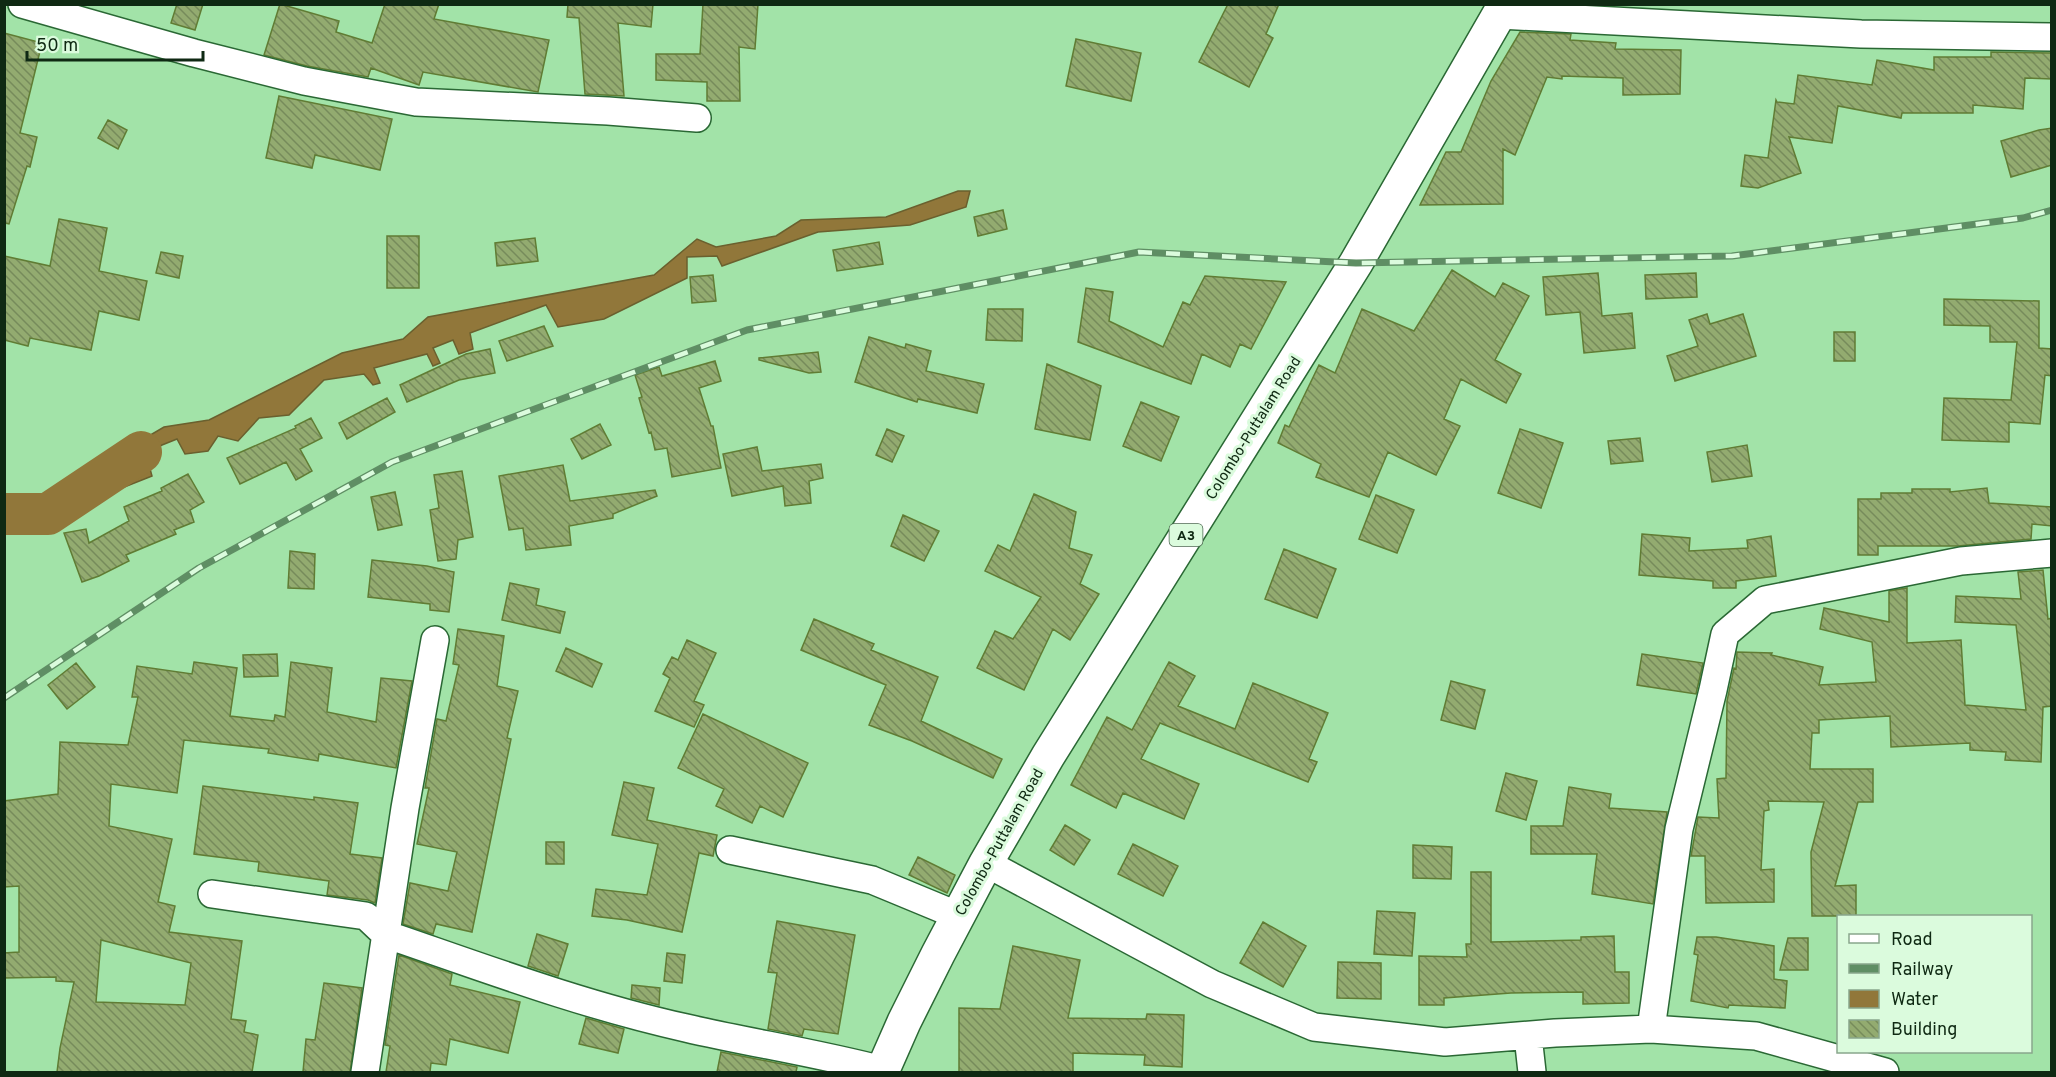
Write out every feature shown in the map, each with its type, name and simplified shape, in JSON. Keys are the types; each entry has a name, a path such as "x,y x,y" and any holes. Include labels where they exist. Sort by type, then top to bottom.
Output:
{"highway":[{"name":"Colombo-Puttalam Road","path":"882,1071 904,1022 958,916 1048,756 1356,263 1503,10"}],"street":[{"path":"22,4 194,53 293,78 416,102 608,111 697,118"},
{"path":"1503,10 1861,34 2052,37"},
{"path":"1651,1029 1678,830 1725,634 1765,600 1961,561 2052,553"},
{"path":"365,1072 405,808 435,640"},
{"path":"730,850 872,880 958,916"},
{"path":"986,863 1212,984 1314,1027 1445,1042 1651,1029 1756,1036 1885,1072"},
{"path":"212,894 366,916 386,934 542,989 663,1022 832,1057 882,1071"},
{"path":"1528,1036 1532,1072"}],"water":[{"path":"958,191 970,191 966,207 910,225 818,232 722,266 717,256 687,257 687,278 604,319 558,327 546,305 470,333 473,349 459,354 453,340 433,348 440,363 433,366 427,354 374,368 380,383 373,385 364,374 324,380 289,415 259,418 238,441 218,436 208,451 185,454 177,439 146,454 152,476 117,490 78,478 46,525 5,520 5,503 33,504 164,427 209,420 342,353 403,339 428,317 654,275 697,239 716,247 776,236 801,220 886,217"}],"building":[{"path":"177,4 203,4 195,30 171,23"},
{"path":"280,4 339,21 336,32 372,43 385,4 439,4 434,19 549,40 538,92 423,72 419,85 371,68 368,77 307,66 264,55"},
{"path":"568,4 653,4 651,27 618,23 624,96 585,94 579,18 567,17"},
{"path":"703,4 758,4 755,49 739,47 740,101 707,101 707,82 656,80 656,54 700,54"},
{"path":"1228,4 1279,4 1266,34 1273,38 1249,87 1199,62"},
{"path":"1520,32 1571,34 1570,40 1616,43 1615,49 1681,50 1680,94 1623,95 1623,78 1562,76 1562,79 1547,77 1515,155 1503,149 1503,204 1420,205 1446,152 1461,152 1491,81"},
{"path":"4,33 42,43 20,133 37,137 30,167 27,166 9,224 4,223"},
{"path":"1076,39 1141,53 1131,101 1066,86"},
{"path":"1991,52 2052,53 2052,79 2025,78 2023,109 1973,105 1973,113 1902,113 1901,118 1838,106 1832,143 1789,137 1801,173 1758,188 1741,186 1745,155 1768,158 1776,100 1794,104 1798,75 1872,85 1877,60 1934,70 1934,57 1991,57"},
{"path":"279,96 392,119 380,170 315,155 312,168 266,158"},
{"path":"108,120 127,130 118,149 98,138"},
{"path":"2052,128 2052,165 2011,177 2001,141"},
{"path":"1003,210 1007,229 978,236 974,217"},
{"path":"59,219 107,228 99,271 147,281 139,320 99,311 91,350 30,338 28,346 4,340 4,256 50,266"},
{"path":"387,236 419,236 419,288 387,288"},
{"path":"535,238 538,261 497,266 495,243"},
{"path":"879,242 883,264 837,271 833,250"},
{"path":"161,252 183,256 179,278 156,273"},
{"path":"1452,270 1495,297 1503,283 1529,296 1495,360 1521,374 1506,403 1461,379 1444,419 1460,426 1436,475 1388,452 1369,497 1316,477 1321,464 1278,443 1285,425 1289,427 1319,365 1335,373 1362,309 1414,331"},
{"path":"1598,273 1602,316 1632,313 1635,348 1584,353 1580,312 1546,315 1543,277"},
{"path":"1696,273 1697,297 1646,299 1645,275"},
{"path":"713,275 716,301 692,303 690,277"},
{"path":"1205,276 1286,282 1251,349 1240,344 1230,367 1202,354 1191,384 1078,342 1086,288 1113,292 1109,321 1163,347 1183,302 1190,305"},
{"path":"1944,299 2039,301 2039,348 2052,349 2052,376 2045,375 2040,424 2009,422 2009,442 1942,440 1944,398 2011,400 2017,342 1990,342 1990,326 1944,325"},
{"path":"988,309 1023,309 1022,341 986,340"},
{"path":"1707,314 1710,324 1743,314 1756,356 1675,381 1667,356 1698,346 1689,320"},
{"path":"544,326 553,346 507,361 499,341"},
{"path":"1834,332 1855,332 1855,361 1834,361"},
{"path":"869,337 905,348 906,344 931,351 926,371 984,384 977,413 918,399 917,402 855,382"},
{"path":"490,349 495,373 459,380 407,402 400,385 466,354"},
{"path":"818,352 821,372 809,373 759,360 759,358"},
{"path":"715,361 721,381 699,388 711,426 713,426 721,468 672,477 667,448 655,450 639,398 642,397 635,375 659,367 662,376"},
{"path":"1047,364 1101,386 1090,440 1035,429"},
{"path":"387,398 395,412 347,439 339,423"},
{"path":"1141,402 1179,417 1161,461 1123,446"},
{"path":"311,418 322,438 300,449 312,471 296,480 286,462 240,484 227,458 296,428 295,426"},
{"path":"600,424 611,445 582,459 571,439"},
{"path":"887,429 904,436 892,462 876,455"},
{"path":"1520,429 1563,443 1541,508 1498,493"},
{"path":"1640,438 1643,461 1611,464 1608,441"},
{"path":"1747,445 1752,476 1712,482 1707,452"},
{"path":"757,447 762,471 821,464 823,478 809,481 811,503 785,506 783,486 732,496 723,454"},
{"path":"563,465 570,501 655,490 657,496 613,514 613,518 569,526 571,545 526,550 523,528 509,530 499,476"},
{"path":"462,471 473,537 458,540 456,559 438,561 430,510 439,508 434,475"},
{"path":"188,474 204,502 190,510 194,522 174,530 176,534 126,555 129,561 82,582 64,533 86,529 89,543 129,521 124,507 162,491 161,488"},
{"path":"1987,488 1989,503 2052,507 2052,526 2032,524 2031,539 1958,546 1878,546 1878,555 1858,555 1858,499 1881,499 1881,493 1912,493 1912,489 1950,489 1950,492"},
{"path":"395,492 402,525 378,530 371,497"},
{"path":"1034,494 1076,512 1069,548 1092,555 1080,584 1099,594 1070,640 1053,629 1024,690 977,668 995,631 1013,639 1041,597 985,571 998,545 1010,551"},
{"path":"1376,495 1414,510 1397,553 1359,539"},
{"path":"903,515 939,531 924,561 891,546"},
{"path":"1642,534 1690,538 1689,551 1748,548 1747,540 1771,536 1776,576 1736,581 1736,588 1713,588 1713,581 1639,575"},
{"path":"1284,549 1336,569 1317,618 1265,599"},
{"path":"290,551 315,554 314,589 288,588"},
{"path":"372,560 427,566 454,572 449,612 430,610 430,604 368,597"},
{"path":"2043,570 2048,619 2052,618 2052,706 2043,707 2041,762 2005,760 2006,752 1970,750 1970,743 1891,747 1890,716 1819,720 1819,733 1812,733 1810,769 1873,769 1873,802 1858,802 1835,886 1856,885 1856,915 1812,916 1811,852 1824,802 1768,801 1769,810 1764,811 1761,870 1774,869 1774,902 1706,903 1705,856 1691,856 1698,817 1719,818 1717,779 1726,778 1727,701 1734,668 1736,669 1737,652 1772,653 1771,655 1823,667 1819,685 1876,682 1872,642 1820,629 1824,608 1889,622 1889,591 1907,588 1907,643 1961,640 1965,705 2026,710 2016,625 1955,622 1956,596 2021,599 2018,572"},
{"path":"510,583 539,589 536,605 565,612 560,633 502,620"},
{"path":"814,619 874,644 871,650 938,677 921,721 1002,759 993,778 912,741 869,725 886,685 801,650"},
{"path":"458,629 504,636 497,686 518,691 507,738 511,739 472,932 436,924 433,934 403,924 410,883 448,891 457,852 417,844 429,788 425,788 437,719 446,721 459,665 453,664"},
{"path":"687,640 716,653 694,701 704,705 694,727 655,711 670,678 663,674 672,657 678,660"},
{"path":"566,648 602,664 592,687 556,671"},
{"path":"277,654 278,676 244,677 243,655"},
{"path":"1642,654 1703,663 1696,694 1637,685"},
{"path":"194,662 237,668 230,716 274,721 275,715 285,717 291,662 332,668 327,712 376,722 381,678 412,681 396,768 319,754 318,761 268,753 269,749 184,740 177,793 111,784 109,826 172,839 158,902 175,906 169,932 242,941 231,1019 246,1021 244,1032 258,1035 252,1072 57,1072 74,982 56,981 56,977 4,978 4,953 19,952 19,886 4,887 4,801 58,794 60,742 128,745 138,697 132,697 137,666 192,674","holes":["101,940 191,963 185,1005 96,1002"]},
{"path":"1169,662 1195,676 1178,706 1235,729 1253,683 1328,713 1309,759 1317,762 1308,782 1160,723 1141,759 1199,784 1184,819 1123,793 1116,808 1071,785 1107,717 1132,730"},
{"path":"76,663 95,687 67,709 48,685"},
{"path":"1451,681 1485,690 1475,729 1441,720"},
{"path":"703,714 808,763 783,817 760,806 752,823 716,806 724,789 678,768"},
{"path":"1506,773 1537,781 1526,820 1496,811"},
{"path":"624,782 654,788 647,820 717,835 713,856 699,853 682,932 627,920 592,916 596,889 647,895 658,844 612,835"},
{"path":"203,786 314,800 314,797 358,803 350,854 382,858 375,903 368,900 327,895 329,881 258,871 259,862 194,854"},
{"path":"1569,787 1611,794 1609,808 1667,812 1653,904 1592,894 1597,854 1531,854 1531,826 1563,826"},
{"path":"1065,825 1090,840 1074,865 1050,850"},
{"path":"546,842 564,842 564,864 546,864"},
{"path":"1133,844 1178,866 1163,896 1118,874"},
{"path":"1413,845 1452,847 1451,879 1413,878"},
{"path":"918,857 955,875 947,893 909,875"},
{"path":"1471,872 1491,872 1491,942 1581,940 1581,937 1614,936 1615,972 1629,972 1629,1003 1583,1004 1583,992 1511,993 1444,998 1444,1005 1419,1005 1419,956 1467,957 1466,944 1471,944"},
{"path":"1377,911 1415,913 1412,956 1374,954"},
{"path":"777,921 855,935 838,1034 804,1029 802,1036 768,1029 777,973 768,972"},
{"path":"1263,922 1306,946 1283,987 1240,963"},
{"path":"537,934 568,944 558,976 528,966"},
{"path":"1697,937 1716,937 1774,946 1774,979 1787,981 1785,1008 1729,1005 1728,1008 1691,1001 1698,955 1694,954"},
{"path":"1788,938 1808,938 1808,970 1780,970"},
{"path":"1013,946 1080,960 1068,1018 1146,1019 1147,1014 1184,1015 1182,1067 1144,1065 1145,1055 1073,1053 1073,1072 959,1072 959,1008 1000,1009"},
{"path":"667,953 685,955 682,983 664,981"},
{"path":"399,955 452,974 450,985 520,1002 508,1053 450,1039 446,1065 431,1063 430,1072 386,1072 390,1046 385,1045"},
{"path":"1338,962 1381,963 1381,999 1337,998"},
{"path":"324,983 362,988 350,1072 303,1072 306,1039 315,1040"},
{"path":"632,985 660,988 659,1005 631,998"},
{"path":"586,1018 624,1029 618,1053 579,1044"},
{"path":"721,1052 797,1067 796,1072 717,1072"}],"waterway":[{"path":"4,514 48,514 141,452"}],"railway":[{"path":"4,698 199,568 392,462 747,330 1139,252 1356,263 1732,256 2023,218 2052,210"}]}
